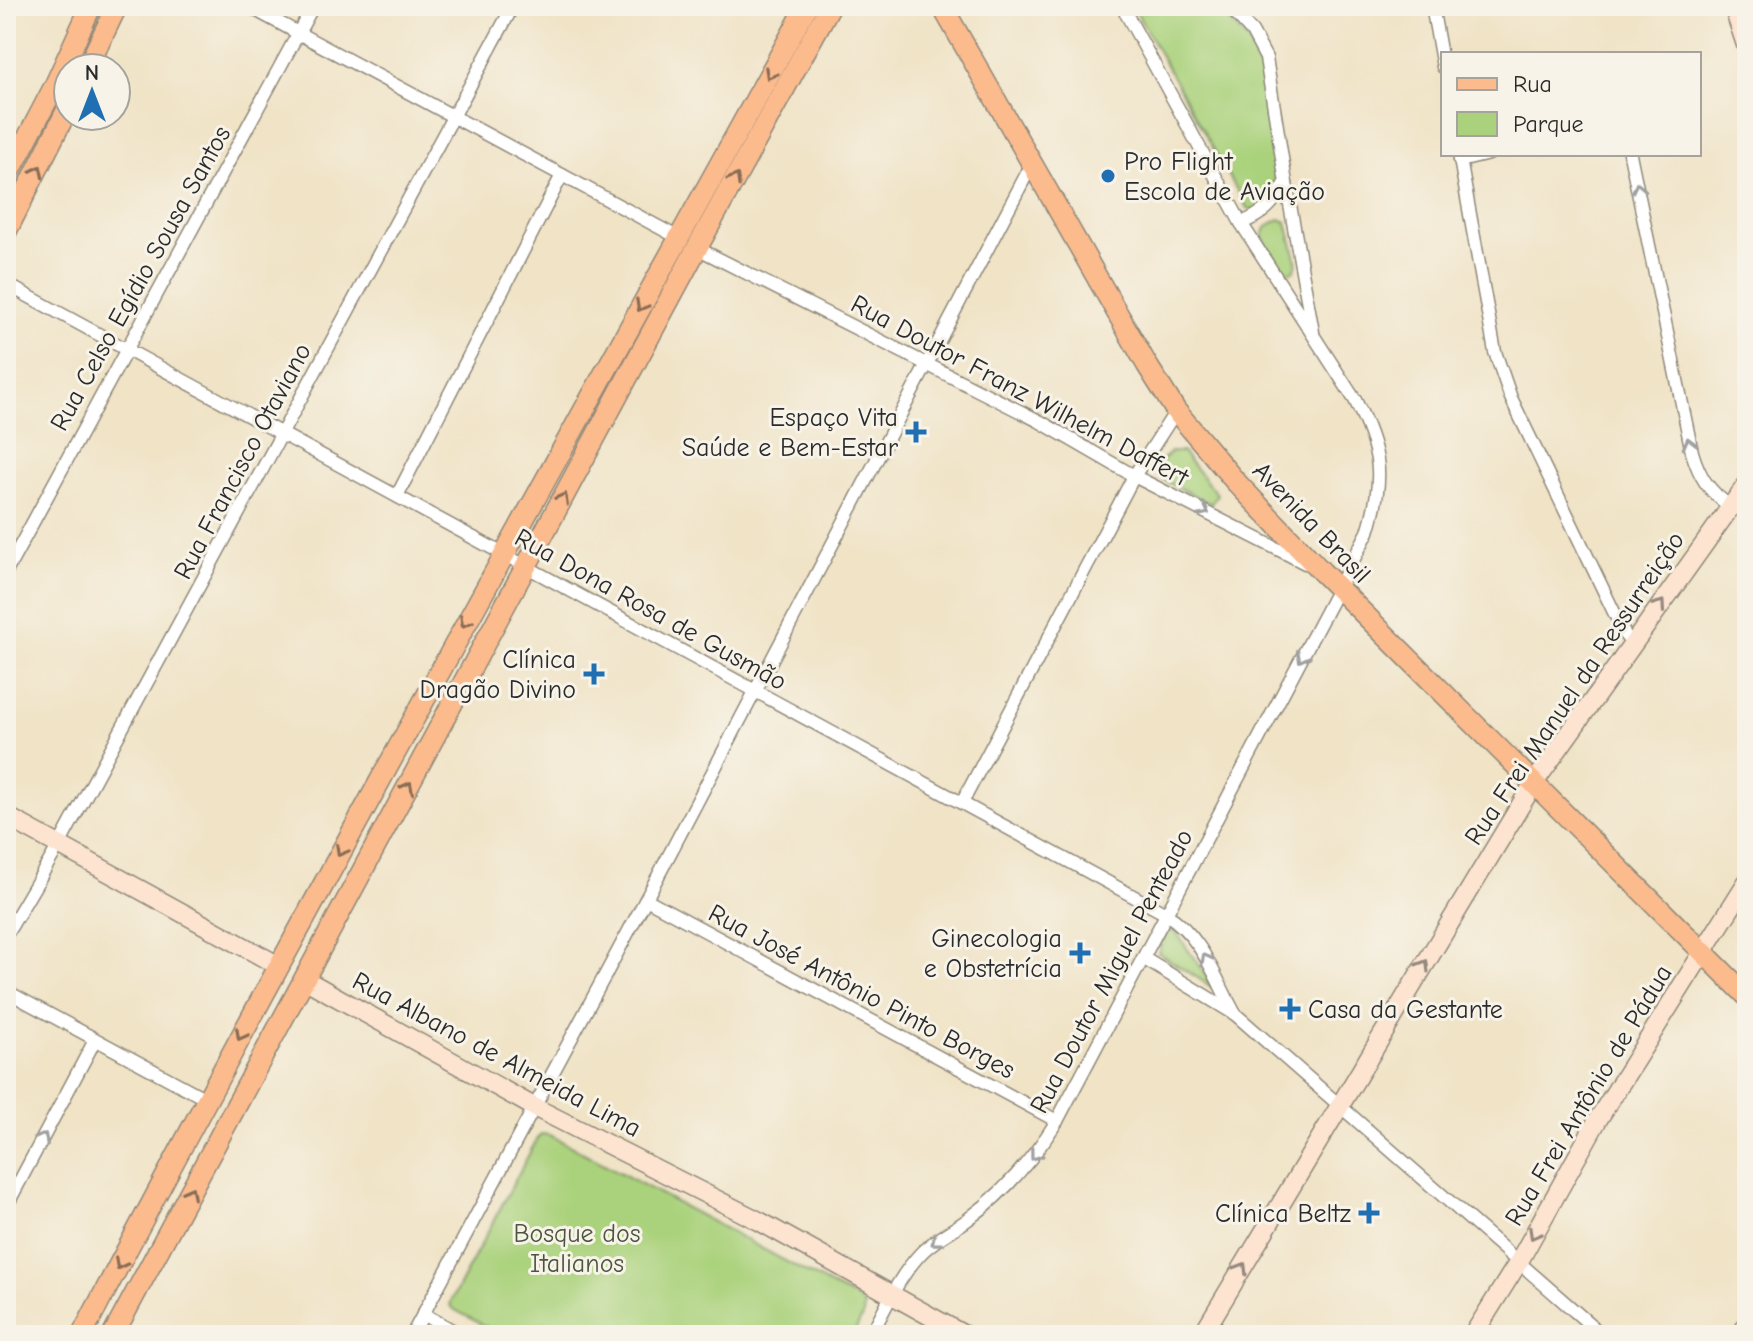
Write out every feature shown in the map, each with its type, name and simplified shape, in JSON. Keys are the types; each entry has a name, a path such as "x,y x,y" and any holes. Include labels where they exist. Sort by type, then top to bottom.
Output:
{"main road":[{"path":"6,179 54,87 91,6"},
{"path":"95,52 117,6"},
{"path":"113,1335 526,566 807,6"},
{"path":"82,1335 206,1099 503,554 830,6"},
{"name":"Avenida Brasil","path":"942,6 1176,411 1235,481 1322,572 1747,996"},
{"path":"6,232 56,132"}],"street":[{"name":"Rua Doutor Franz Wilhelm Daffert","path":"248,6 688,243 1039,421 1134,476 1322,572"},
{"name":"Rua Celso Egídio Sousa Santos","path":"6,572 313,6"},
{"name":"Rua Francisco Otaviano","path":"6,935 59,845 513,6"},
{"name":"Rua Doutor Miguel Penteado","path":"871,1335 904,1273 921,1253 937,1238 967,1220 1022,1171 1057,1121 1368,532 1378,499 1376,452 1369,427 1355,400 1241,223 1122,6"},
{"path":"1223,6 1232,10 1252,32 1266,58 1314,339"},
{"path":"1432,6 1441,56"},
{"path":"1733,6 1747,48"},
{"path":"1630,156 1692,452 1706,485 1730,506"},
{"path":"1460,158 1495,352 1511,398 1625,635 1633,644"},
{"path":"412,1335 646,899 1033,162"},
{"path":"397,496 562,175"},
{"path":"1241,223 1258,217 1275,203 1286,183"},
{"name":"Rua Dona Rosa de Gusmão","path":"6,284 1166,914 1183,925 1195,939 1235,1014"},
{"path":"962,803 1134,476 1176,411"},
{"name":"Rua Frei Manuel da Ressurreição","path":"1202,1335 1534,783 1747,484"},
{"name":"Rua Albano de Almeida Lima","path":"6,816 534,1107 759,1221 964,1335"},
{"name":"Rua Frei Antônio de Pádua","path":"1473,1335 1518,1263 1597,1121 1747,882"},
{"name":"Rua José Antônio Pinto Borges","path":"646,899 1057,1121"},
{"name":"Rua Dona Rosa de Gusmão","path":"1143,958 1235,1014 1602,1335"},
{"path":"6,991 206,1099"},
{"path":"6,1207 95,1040"},
{"path":"423,1314 461,1335"},
{"path":"1741,1335 1747,1325"}],"green space":[{"path":"1177,5 1207,9 1232,25 1251,46 1266,100 1275,182 1273,193 1257,211 1247,208 1140,19 1135,9 1137,6"},
{"path":"1279,219 1287,222 1297,263 1294,271 1286,273 1266,245 1263,235 1267,226"},
{"path":"1171,452 1182,452 1217,494 1211,504 1161,479 1157,472 1162,460"},
{"path":"1171,930 1176,932 1215,989 1158,953 1166,933"},
{"name":"Bosque dos Italianos","path":"541,1134 550,1135 858,1300 864,1306 863,1315 853,1335 501,1335 455,1310 450,1305 453,1297"}],"place":[{"name":"Pro Flight Escola de Aviação","path":"1108,176"},
{"name":"Espaço Vita Saúde e Bem-Estar","path":"916,432"},
{"name":"Clínica Dragão Divino","path":"594,674"},
{"name":"Ginecologia e Obstetrícia","path":"1080,953"},
{"name":"Casa da Gestante","path":"1290,1009"},
{"name":"Clínica Beltz","path":"1369,1213"}]}
